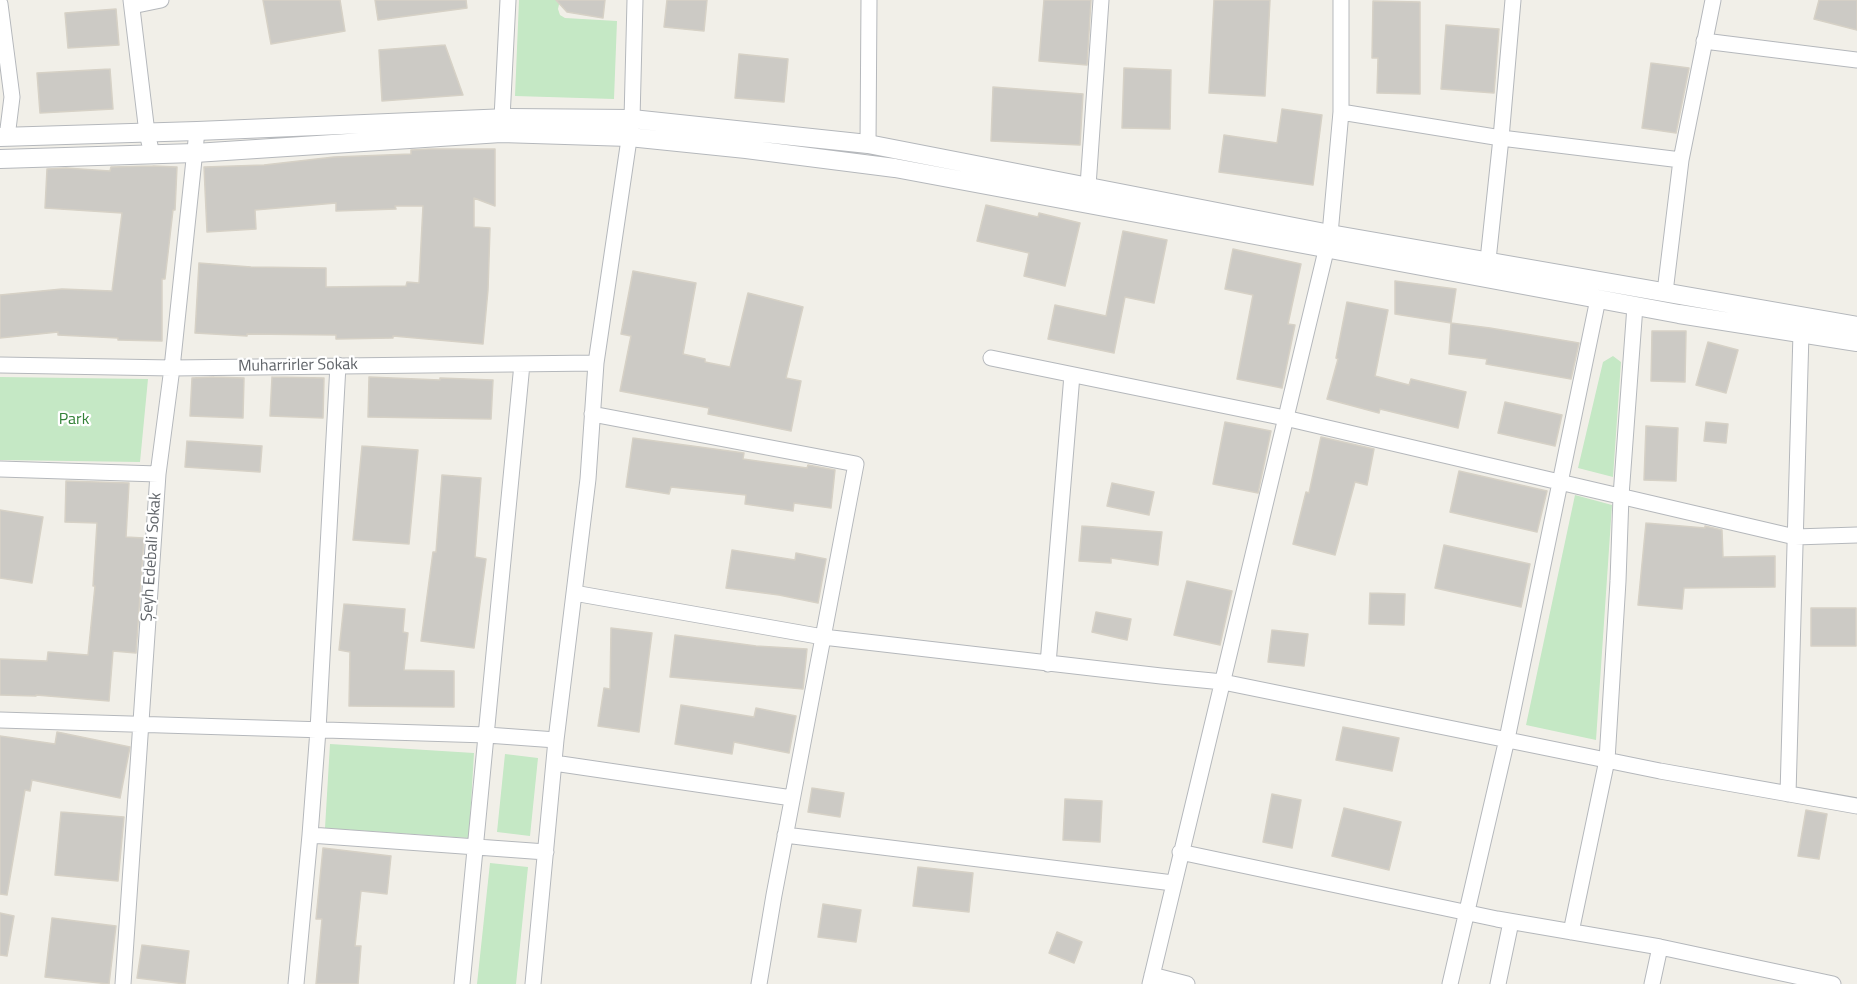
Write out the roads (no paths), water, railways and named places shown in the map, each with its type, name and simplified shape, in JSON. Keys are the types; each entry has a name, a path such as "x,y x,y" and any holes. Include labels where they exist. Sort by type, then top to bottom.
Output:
{"street":[{"path":"152,154 147,133 132,3 161,0"},
{"path":"502,118 508,0"},
{"path":"533,984 556,740 588,479 596,363 631,128 635,0"},
{"path":"868,0 868,144"},
{"path":"1089,186 1101,0"},
{"path":"1186,984 1151,979 1328,241 1341,112 1341,0"},
{"path":"1488,261 1502,138 1513,0"},
{"path":"1665,292 1681,160 1713,0"},
{"path":"0,4 12,97 4,137 502,118 868,144 1089,186 1328,241 1598,299 1857,342"},
{"path":"1704,41 1857,60"},
{"path":"1341,112 1502,138 1681,160"},
{"path":"0,159 195,153 501,133 631,128 746,149 895,168 1328,241 1488,261 1857,327"},
{"name":"Şeyh Edebali Sokak","path":"123,984 158,474 172,368 197,131"},
{"path":"1450,984 1507,739 1598,299"},
{"path":"1571,932 1607,760 1621,496 1635,306"},
{"path":"1788,794 1801,333"},
{"path":"991,358 1285,418 1795,537 1857,535"},
{"name":"Muharrirler Sokak","path":"0,365 172,368 596,363"},
{"path":"462,984 522,364"},
{"path":"296,984 318,730 338,365"},
{"path":"1048,664 1072,375"},
{"path":"592,414 856,464 759,984"},
{"path":"0,469 158,474"},
{"path":"574,593 823,638 1222,682 1607,760 1857,806"},
{"path":"0,720 487,735 556,740"},
{"path":"554,763 792,798"},
{"path":"310,835 546,852"},
{"path":"785,836 1173,883"},
{"path":"1180,852 1466,913 1660,947 1833,984"},
{"path":"1498,984 1511,922"},
{"path":"1652,984 1660,947"}],"park label":[{"name":"Park","path":"74,420"}]}
